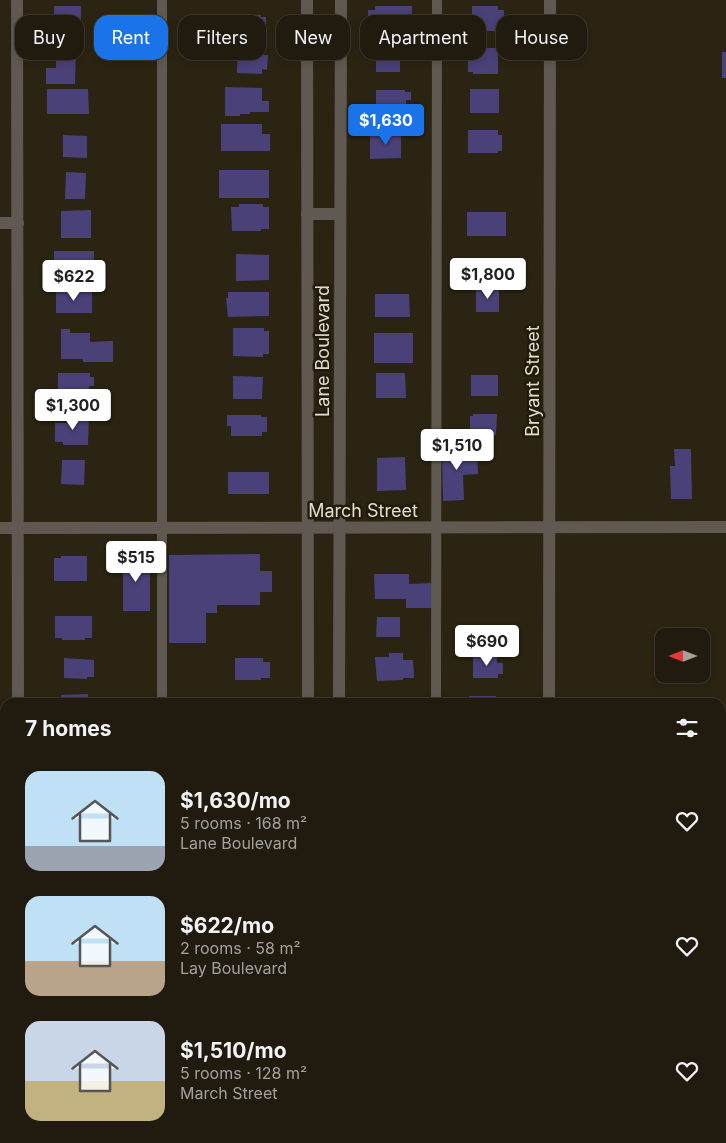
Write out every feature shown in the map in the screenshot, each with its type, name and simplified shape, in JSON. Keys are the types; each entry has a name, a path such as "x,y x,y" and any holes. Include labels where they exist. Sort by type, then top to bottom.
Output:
{"street":[{"path":"17,0 18,698"},
{"name":"Lane Boulevard","path":"307,0 308,698"},
{"name":"Lane Boulevard","path":"339,698 341,0"},
{"name":"Bryant Street","path":"549,698 550,0"},
{"path":"307,214 340,214"},
{"path":"0,223 18,223"},
{"name":"March Street","path":"0,528 726,527"}],"lane":[{"path":"162,0 162,698"},
{"path":"436,698 437,0"}],"building":[{"path":"54,6 81,6 81,15 54,15"},
{"path":"375,6 412,6 412,15 368,15 368,10 375,10"},
{"path":"472,6 498,6 498,10 504,10 504,15 496,15 496,31 486,31 486,15 472,15"},
{"path":"486,48 496,48 498,74 473,74 473,72 468,72 468,60 486,60"},
{"path":"722,52 726,52 726,78 722,78"},
{"path":"266,55 268,55 267,70 262,69 262,74 237,73 238,60 266,60"},
{"path":"56,60 76,60 75,84 46,84 46,68 56,68"},
{"path":"376,60 400,60 400,72 376,72"},
{"path":"225,87 262,88 262,101 269,101 269,112 250,112 250,114 240,114 240,116 225,116"},
{"path":"47,89 88,89 89,114 47,114"},
{"path":"470,89 499,89 499,113 470,113"},
{"path":"376,90 405,90 405,92 411,92 411,100 406,100 406,115 376,115"},
{"path":"221,124 262,124 262,134 270,134 270,151 221,151"},
{"path":"468,130 498,130 498,135 502,135 502,151 498,151 498,153 468,153"},
{"path":"401,133 401,158 370,159 370,134"},
{"path":"63,135 87,136 87,158 63,157"},
{"path":"219,170 269,170 269,198 219,198"},
{"path":"66,172 86,173 85,199 65,199"},
{"path":"239,204 263,204 263,207 269,207 269,229 261,229 261,231 232,231 231,207 239,207"},
{"path":"91,210 91,238 61,238 61,211"},
{"path":"467,212 506,212 506,236 467,236"},
{"path":"54,251 94,251 94,276 54,275"},
{"path":"236,254 269,255 269,280 236,281"},
{"path":"476,288 499,288 499,312 476,312"},
{"path":"56,290 92,290 92,313 56,313"},
{"path":"228,292 269,292 269,316 228,317 226,298 228,298"},
{"path":"375,294 409,294 410,317 375,317"},
{"path":"233,328 264,328 264,331 269,331 269,354 263,354 263,357 233,356"},
{"path":"61,329 70,329 70,333 90,333 90,342 113,341 113,362 83,362 83,359 61,359"},
{"path":"374,333 413,333 413,363 374,363"},
{"path":"58,373 90,373 90,377 94,377 94,386 89,386 89,393 58,393"},
{"path":"376,373 405,373 406,398 376,398"},
{"path":"471,375 498,375 498,396 471,396"},
{"path":"233,376 263,377 262,399 233,399"},
{"path":"71,414 89,415 88,445 63,445 63,442 55,442 55,423 71,423"},
{"path":"473,414 497,414 496,435 474,435 474,433 470,433 470,416 473,416"},
{"path":"227,415 261,415 261,417 267,417 267,432 262,432 262,436 231,436 231,426 227,426"},
{"path":"442,448 477,448 478,474 463,475 464,500 443,501"},
{"path":"674,449 691,449 692,499 671,499 670,466 675,466"},
{"path":"405,457 406,490 377,491 377,458"},
{"path":"62,460 85,460 84,485 61,484"},
{"path":"228,472 269,472 269,494 228,494"},
{"path":"260,554 260,571 272,571 272,592 260,592 260,605 217,605 217,613 206,613 206,643 169,643 169,555"},
{"path":"123,555 150,555 150,611 123,611"},
{"path":"61,556 87,556 87,581 54,581 54,558 61,558"},
{"path":"374,574 409,574 409,584 432,583 432,608 406,608 406,599 375,599"},
{"path":"55,616 92,616 92,638 85,638 85,640 62,640 62,638 55,638"},
{"path":"377,617 400,617 400,637 376,637"},
{"path":"389,653 403,653 403,660 413,660 414,678 377,681 375,657 389,657"},
{"path":"473,655 497,655 497,663 503,663 503,674 498,674 498,678 473,678"},
{"path":"64,658 94,660 94,677 87,677 87,679 64,678"},
{"path":"235,658 263,658 263,662 270,662 270,678 235,680"},
{"path":"88,694 88,698 61,698 61,695"},
{"path":"469,696 496,696 496,698 469,698"}]}
